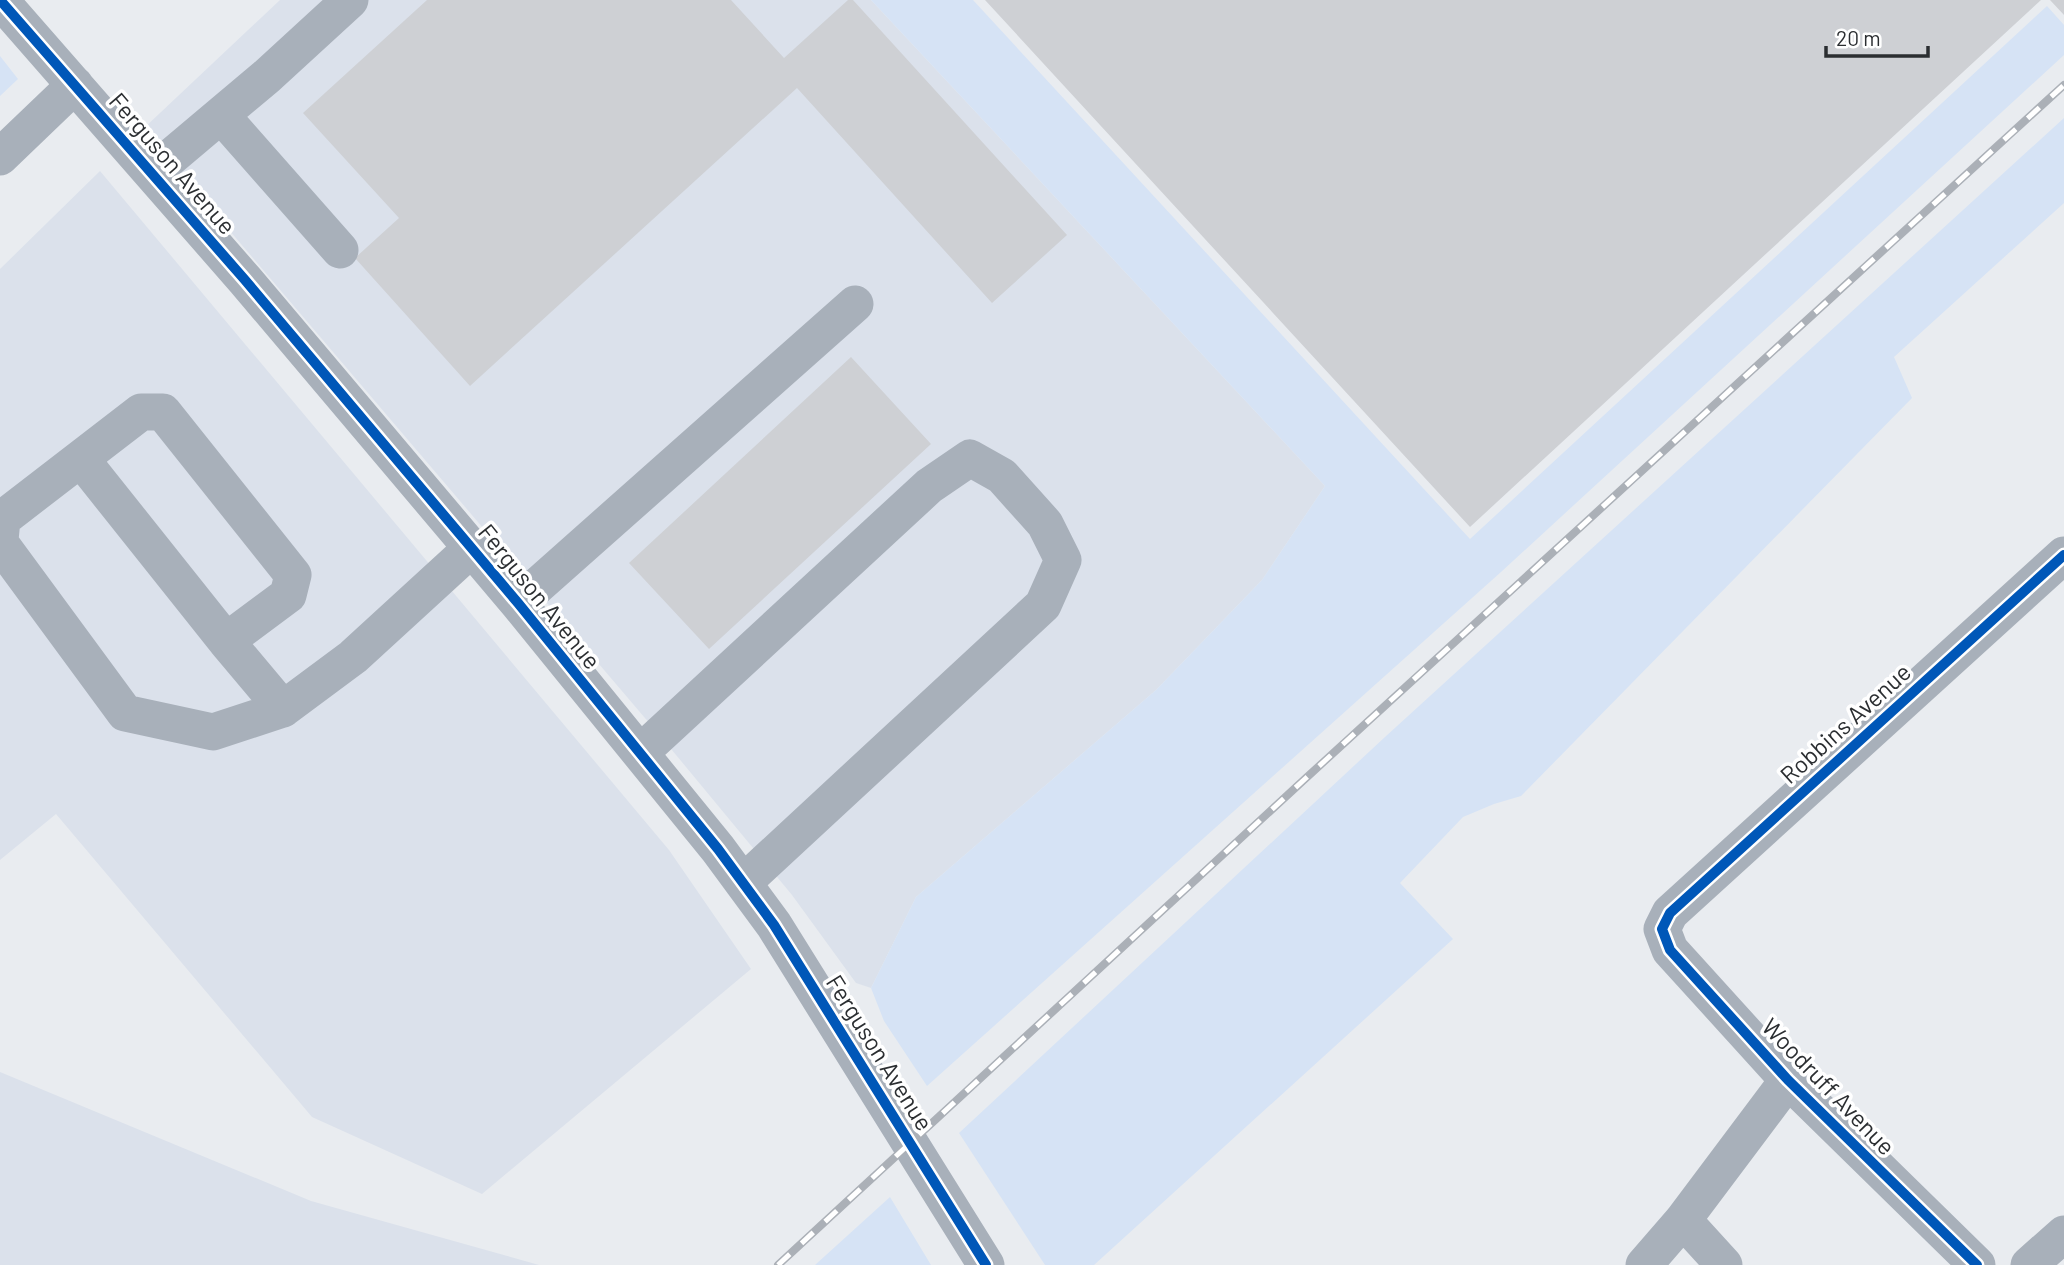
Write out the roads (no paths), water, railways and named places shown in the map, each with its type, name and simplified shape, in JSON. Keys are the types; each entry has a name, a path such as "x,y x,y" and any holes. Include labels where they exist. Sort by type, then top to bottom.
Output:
{"street":[{"path":"152,173 266,77 350,0"},
{"name":"Ferguson Avenue","path":"1,3 245,280 518,603 718,849 774,925 986,1265"},
{"path":"0,158 75,85"},
{"path":"221,115 340,250"},
{"path":"518,603 855,304"},
{"path":"226,641 288,595 293,575 163,412 141,412 2,519 0,542 125,713 213,732 283,709 353,657 472,548"},
{"path":"81,458 283,709"},
{"path":"640,753 929,486 970,458 1002,476 1045,524 1063,560 1043,605 743,883"},
{"name":"Robbins Avenue","path":"1662,929 1670,913 2064,555"},
{"name":"Woodruff Avenue","path":"1662,929 1670,950 1788,1080 1977,1265"},
{"path":"1644,1265 1683,1220 1788,1080"},
{"path":"1683,1220 1724,1265"},
{"path":"2029,1265 2064,1234"}],"railway":[{"path":"778,1265 2064,85"}]}
